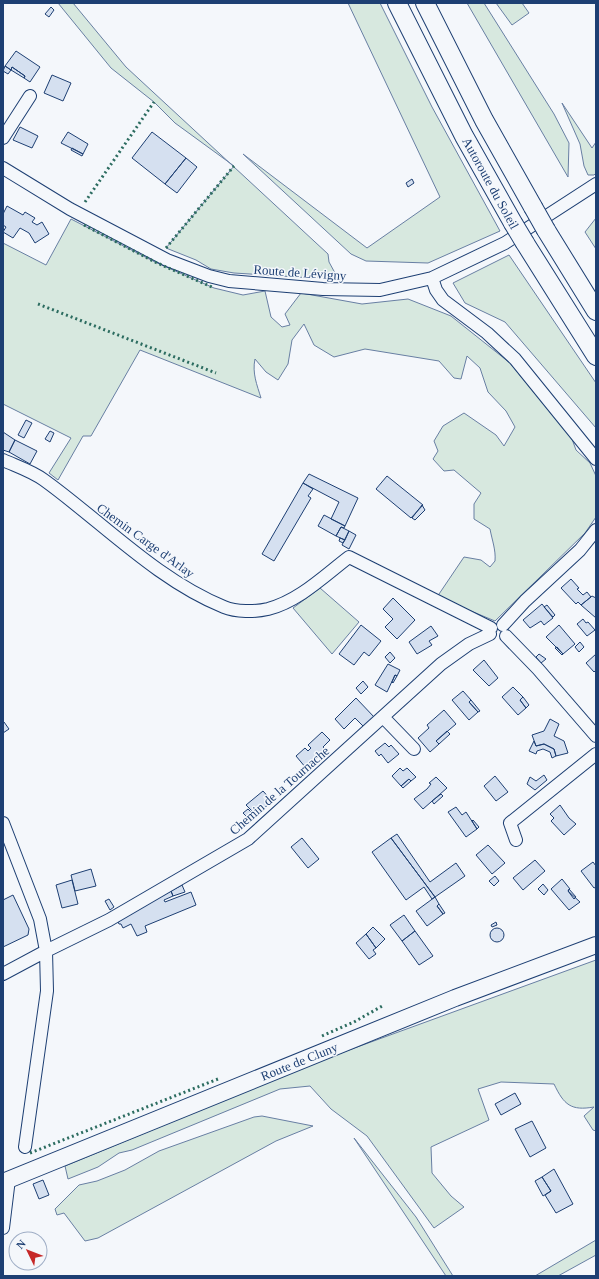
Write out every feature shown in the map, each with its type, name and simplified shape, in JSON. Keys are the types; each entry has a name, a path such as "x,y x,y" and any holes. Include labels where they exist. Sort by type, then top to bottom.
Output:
{"highway":[{"name":"Autoroute du Soleil","path":"397,3 461,129 525,243 596,356"},
{"name":"Autoroute du Soleil","path":"425,3 484,120 546,230 596,311"}],"main road":[{"name":"Route de Cluny","path":"6,1181 448,1001 596,945"}],"street":[{"path":"3,138 30,96"},
{"name":"Route de Lévigny","path":"3,168 70,209 166,260 209,276 230,281 323,289 380,290 432,278 505,243 596,184"},
{"path":"432,278 436,290 443,300 487,333 516,359 596,459"},
{"name":"Chemin Carge d'Arlay","path":"3,460 42,478 167,575 201,596 225,608 247,611 267,609 285,603 299,595 349,557 497,631 538,669 596,736"},
{"name":"Chemin de la Tournache","path":"3,974 46,950 109,920 248,840 441,664 469,644 497,631 525,601 580,550 596,530"},
{"path":"383,717 414,749"},
{"path":"516,840 510,824 596,754"},
{"path":"3,823 40,919 46,950 47,991 25,1147"},
{"path":"3,1228 6,1181"}],"shaded area":[{"path":"58,3 73,3 126,67 229,162 175,123 154,102 111,68"},
{"path":"348,3 380,3 432,107 500,231 428,263 366,261 351,254 243,154 367,248 440,197"},
{"path":"467,3 484,3 554,114 569,143 568,177"},
{"path":"496,3 522,3 529,13 512,25"},
{"path":"562,103 592,148 596,142 596,173 594,175 588,175 584,166 580,144"},
{"path":"234,167 328,254 329,262 335,273 313,278 234,273 211,269 196,260 166,248"},
{"path":"596,218 596,249 585,232"},
{"path":"71,219 155,262 214,288 243,295 265,291 271,317 282,327 290,325 285,314 301,293 362,304 408,299 451,316 510,363 572,439 576,450 590,463 596,476 596,517 585,533 495,621 437,597 464,557 481,560 490,567 495,561 495,557 490,529 474,519 474,504 481,493 454,470 444,471 433,459 438,451 434,441 443,426 464,413 496,435 504,446 515,427 506,411 488,392 480,368 467,356 461,379 454,378 439,361 365,349 334,357 314,345 304,324 292,340 288,364 278,380 266,372 255,359 255,374 261,398 140,350 91,436 83,436 58,480 49,473 71,438 3,404 3,243 46,265"},
{"path":"509,255 596,383 596,428 505,322 465,303 453,283"},
{"path":"320,588 359,622 332,654 293,608"},
{"path":"596,960 596,1131 593,1130 584,1116 594,1107 579,1108 569,1105 561,1097 554,1084 501,1082 478,1089 489,1120 431,1147 432,1173 451,1196 464,1207 434,1228 367,1136 331,1109 310,1086 280,1089 132,1150 119,1153 98,1167 68,1179 65,1166 316,1062"},
{"path":"262,1116 313,1126 276,1141 98,1238 85,1241 64,1213 57,1215 55,1209 79,1185 97,1181 125,1170 159,1151 254,1117"},
{"path":"354,1138 416,1217 453,1276 446,1276"},
{"path":"596,1240 596,1255 558,1276 535,1276"}],"building":[{"path":"51,7 54,10 49,17 45,14"},
{"path":"16,51 40,67 30,82 24,78 25,76 12,67 11,70 5,66"},
{"path":"5,66 11,70 8,74 3,71"},
{"path":"12,67 25,76 24,78 11,70"},
{"path":"52,75 71,83 63,101 44,93"},
{"path":"20,127 38,136 32,148 13,140"},
{"path":"68,132 88,144 83,154 61,143"},
{"path":"152,132 186,158 165,184 132,158"},
{"path":"72,148 83,154 82,156 71,150"},
{"path":"186,158 197,167 177,193 165,184"},
{"path":"412,179 414,183 408,187 406,183"},
{"path":"7,206 23,215 25,212 35,218 32,222 37,225 42,222 49,234 35,243 29,233 20,228 13,238 3,232 6,227 3,225 3,214"},
{"path":"26,420 32,423 24,438 18,435"},
{"path":"50,431 54,433 50,442 45,439"},
{"path":"3,432 15,440 9,452 3,450"},
{"path":"15,440 37,451 30,464 9,452"},
{"path":"309,474 358,498 345,526 331,519 339,502 303,483"},
{"path":"387,476 423,505 411,518 376,489"},
{"path":"303,483 313,489 308,496 311,498 274,561 262,554"},
{"path":"422,505 425,510 415,520 412,518"},
{"path":"324,515 345,526 344,528 341,527 336,536 318,526"},
{"path":"341,527 349,531 345,540 336,536"},
{"path":"349,531 356,535 349,549 342,545"},
{"path":"340,538 345,540 343,543 339,541"},
{"path":"571,579 583,595 587,592 591,597 581,605 578,602 576,604 561,588"},
{"path":"592,596 596,598 596,618 581,605"},
{"path":"393,598 415,620 397,639 385,627 393,619 383,609"},
{"path":"542,604 553,618 544,625 541,621 530,628 523,620"},
{"path":"547,605 555,615 553,617 544,607"},
{"path":"583,619 595,630 587,636 577,624"},
{"path":"361,625 381,641 369,656 364,652 354,665 339,654"},
{"path":"559,625 575,644 563,654 546,637"},
{"path":"431,626 438,636 429,641 432,645 417,654 409,642"},
{"path":"580,642 584,647 579,652 575,647"},
{"path":"557,647 563,654 562,655 555,648"},
{"path":"390,652 395,658 390,663 385,657"},
{"path":"539,654 546,659 541,663 536,657"},
{"path":"596,654 596,670 594,672 586,663"},
{"path":"484,660 498,678 489,686 473,670"},
{"path":"388,664 400,670 397,676 395,675 387,692 375,685"},
{"path":"395,675 397,676 393,683 392,682"},
{"path":"363,681 368,687 361,694 356,688"},
{"path":"513,687 523,697 520,700 526,708 518,715 502,697"},
{"path":"463,691 471,700 469,702 478,712 469,720 452,700"},
{"path":"523,697 529,705 526,708 520,700"},
{"path":"356,698 375,718 365,728 355,718 344,729 335,719"},
{"path":"471,700 480,711 478,712 469,702"},
{"path":"444,710 456,724 436,741 439,744 430,752 418,738 429,728 427,725"},
{"path":"550,719 559,724 554,736 564,741 568,753 556,756 554,749 544,744 536,746 532,735 544,731"},
{"path":"3,722 9,729 3,733"},
{"path":"447,731 450,734 439,744 436,741"},
{"path":"322,732 330,740 323,747 326,750 306,768 296,756 305,748 308,751 311,748 308,745"},
{"path":"534,741 536,746 544,744 554,749 556,756 552,758 550,752 543,749 537,751 536,754 529,751"},
{"path":"385,743 389,747 391,745 399,754 388,763 381,754 379,756 375,751"},
{"path":"400,768 403,771 407,768 416,777 411,781 409,779 401,786 392,776"},
{"path":"544,775 547,780 535,790 527,784 530,777 536,781"},
{"path":"495,776 508,792 496,801 484,786"},
{"path":"436,777 447,788 423,809 414,799 427,789 431,784 429,783"},
{"path":"409,779 411,781 403,788 401,786"},
{"path":"263,791 272,801 261,811 259,809 254,813 246,805"},
{"path":"441,794 443,796 434,804 432,801"},
{"path":"560,805 569,818 576,824 564,835 551,821 554,818 550,814"},
{"path":"456,807 462,815 466,812 477,829 466,837 448,812"},
{"path":"248,809 252,813 247,817 243,813"},
{"path":"473,820 479,827 477,829 472,821"},
{"path":"397,834 430,882 456,863 465,876 435,897 391,838"},
{"path":"302,838 319,859 308,868 291,847"},
{"path":"391,838 435,897 432,899 424,887 406,900 372,852"},
{"path":"488,845 505,863 492,874 476,855"},
{"path":"535,860 545,871 523,890 513,878"},
{"path":"593,862 596,866 596,887 594,888 581,871"},
{"path":"91,869 96,886 75,891 71,875"},
{"path":"495,876 499,881 494,886 489,881"},
{"path":"562,879 570,889 568,891 580,902 569,910 551,889"},
{"path":"72,880 78,904 62,908 56,885"},
{"path":"543,884 548,890 544,895 538,889"},
{"path":"182,885 185,892 173,896 171,891"},
{"path":"569,889 576,897 574,899 568,891"},
{"path":"171,891 173,896 164,900 165,902 191,892 196,905 145,926 147,932 137,936 131,924 123,928 121,924 119,924 118,922 134,911"},
{"path":"13,895 29,929 28,935 3,947 3,900"},
{"path":"435,897 439,904 437,906 443,914 427,926 416,911"},
{"path":"109,899 114,907 110,910 105,901"},
{"path":"439,904 445,913 443,914 437,906"},
{"path":"404,915 415,931 402,941 390,925"},
{"path":"496,922 497,925 492,927 491,925"},
{"path":"373,927 385,939 376,948 366,934"},
{"path":"497,928 502,930 504,935 502,940 497,942 492,940 490,935 492,930"},
{"path":"415,931 433,956 419,965 402,941"},
{"path":"366,934 376,948 373,950 376,954 369,959 356,943"},
{"path":"515,1093 521,1104 501,1115 495,1104"},
{"path":"532,1121 546,1148 530,1157 515,1129"},
{"path":"554,1169 573,1204 556,1213 545,1195 551,1191 542,1177"},
{"path":"542,1177 551,1191 543,1196 535,1181"},
{"path":"43,1180 49,1195 39,1199 33,1184"}],"hedge":[{"path":"85,202 154,102"},
{"path":"166,248 234,166"},
{"path":"84,225 155,262 214,288"},
{"path":"38,304 216,373"},
{"path":"322,1036 354,1022 384,1005"},
{"path":"30,1153 218,1079"}]}
